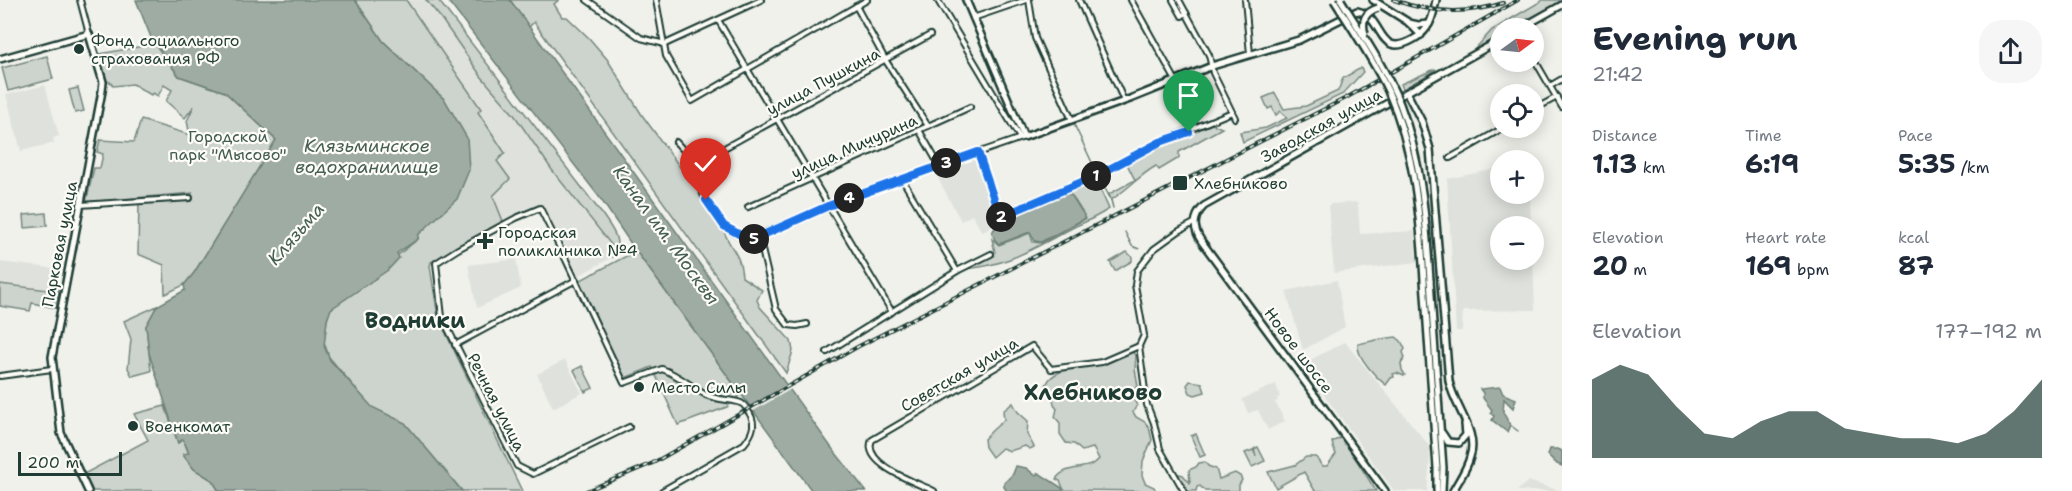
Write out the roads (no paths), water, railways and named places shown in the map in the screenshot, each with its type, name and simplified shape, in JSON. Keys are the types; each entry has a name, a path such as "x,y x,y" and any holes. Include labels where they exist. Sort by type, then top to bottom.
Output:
{"street":[{"name":"Парковая улица","path":"80,0 103,86 52,357 52,369 61,433 88,491"},
{"path":"587,0 641,38 665,44 761,0"},
{"path":"656,0 666,56 692,101 867,0"},
{"path":"966,0 1022,137"},
{"path":"973,18 1027,0 1035,38 1072,121"},
{"path":"1079,0 1124,101"},
{"path":"1131,0 1176,81"},
{"path":"1173,0 1209,55 1213,73 1235,118"},
{"path":"1179,0 1184,15"},
{"path":"1245,0 1250,54"},
{"path":"1334,0 1377,68 1394,106 1413,170 1427,280 1439,414 1442,491"},
{"path":"1341,0 1376,57"},
{"path":"1373,0 1408,22 1418,25 1430,23"},
{"path":"676,142 697,166 704,197 720,221 746,238 759,237 828,206 939,165 1072,121 1212,66 1299,40 1352,12 1361,11 1369,16 1391,44 1399,46 1421,35 1430,23 1436,0"},
{"path":"938,1 1022,137"},
{"path":"1539,18 1562,5"},
{"path":"856,6 886,61 928,126"},
{"path":"1391,12 1377,8 1369,12 1363,23 1365,34 1399,104 1414,148 1424,199 1437,491"},
{"path":"718,20 892,312"},
{"path":"1407,43 1411,34 1408,22"},
{"path":"1408,22 1421,35"},
{"path":"0,59 89,34"},
{"name":"улица Пушкина","path":"726,147 930,35"},
{"name":"Заводская улица","path":"1194,223 1198,211 1204,206 1490,46"},
{"path":"1542,72 1562,107"},
{"path":"1550,86 1562,79"},
{"path":"1414,106 1414,95 1418,86"},
{"path":"1407,93 1425,130 1432,163 1449,381 1453,396 1472,437 1469,461 1453,491"},
{"path":"1544,104 1557,97"},
{"path":"1396,100 1406,99 1414,106"},
{"name":"улица Мичурина","path":"748,207 970,107"},
{"path":"978,152 1000,217 1096,176 1160,142 1232,112"},
{"path":"919,130 939,165"},
{"path":"1450,158 1490,135"},
{"path":"902,179 957,271"},
{"path":"80,205 190,198"},
{"name":"Речная улица","path":"576,280 541,209 537,208 436,263 440,311 517,466 533,474 629,427"},
{"path":"1184,491 1160,449 1154,423 1147,408 1139,346 1144,335 1135,285 1137,271 1154,249 1194,223"},
{"name":"Новое шоссе","path":"1194,223 1195,231 1202,242 1385,491"},
{"path":"759,237 776,309 788,325 807,324"},
{"path":"826,352 957,271 991,254"},
{"path":"455,345 576,280 624,383 649,373 666,370 691,387 718,400 739,402 745,406 752,417 752,433 740,447 662,491"},
{"name":"Советская улица","path":"934,491 884,466 873,457 870,443 875,437 1032,345 1051,369 1102,362 1139,346"},
{"path":"0,376 52,369"},
{"path":"1439,414 1444,437 1448,442 1454,444 1464,438 1466,431 1464,419"}],"water":[{"name":"Клязьминское водохранилище","path":"136,0 355,0 383,41 445,100 467,138 469,170 457,199 418,235 418,239 397,253 399,258 388,270 331,309 327,320 324,346 330,360 372,407 405,423 462,491 219,491 212,480 194,469 183,455 189,453 183,439 178,443 149,353 146,326 157,306 185,290 184,285 194,273 276,140 225,92 179,76 152,40"},
{"name":"Канал им. Москвы","path":"447,0 510,0 831,447 866,491 812,491 636,251 600,198"},
{"path":"1067,194 1072,196 1084,215 1084,219 1041,242 1035,241 1030,232 999,244 995,240 992,233 994,229 1016,216"},
{"path":"1500,387 1503,394 1516,399 1513,408 1504,399 1503,412 1510,425 1507,432 1492,420 1494,416 1490,413 1492,410 1483,398 1480,389"},
{"path":"1550,449 1562,451 1562,466 1548,455"},
{"path":"1016,466 1026,468 1035,475 1039,473 1063,491 1007,491 1004,483 1013,474"}],"waterway":[{"path":"1073,122 1096,171"},
{"path":"1099,177 1113,208"},
{"path":"1125,232 1132,246 1139,249"},
{"path":"1510,425 1518,431"}],"railway":[{"path":"1394,0 1421,8 1448,11 1462,11 1503,3"},
{"path":"586,491 653,463 859,346 1346,98 1518,0"}],"place":[{"name":"Фонд социального страхования РФ","path":"79,49"},
{"name":"Хлебниково","path":"1180,183"},
{"name":"Городская поликлиника №4","path":"485,241"},
{"name":"Место Силы","path":"639,387"},
{"name":"Военкомат","path":"133,426"}],"district":[{"name":"Водники","path":"415,320"},
{"name":"Хлебниково","path":"1093,392"}],"park label":[{"name":"Городской парк \"Мысово\"","path":"228,145"}],"water label":[{"name":"Клязьма","path":"296,234"}]}
